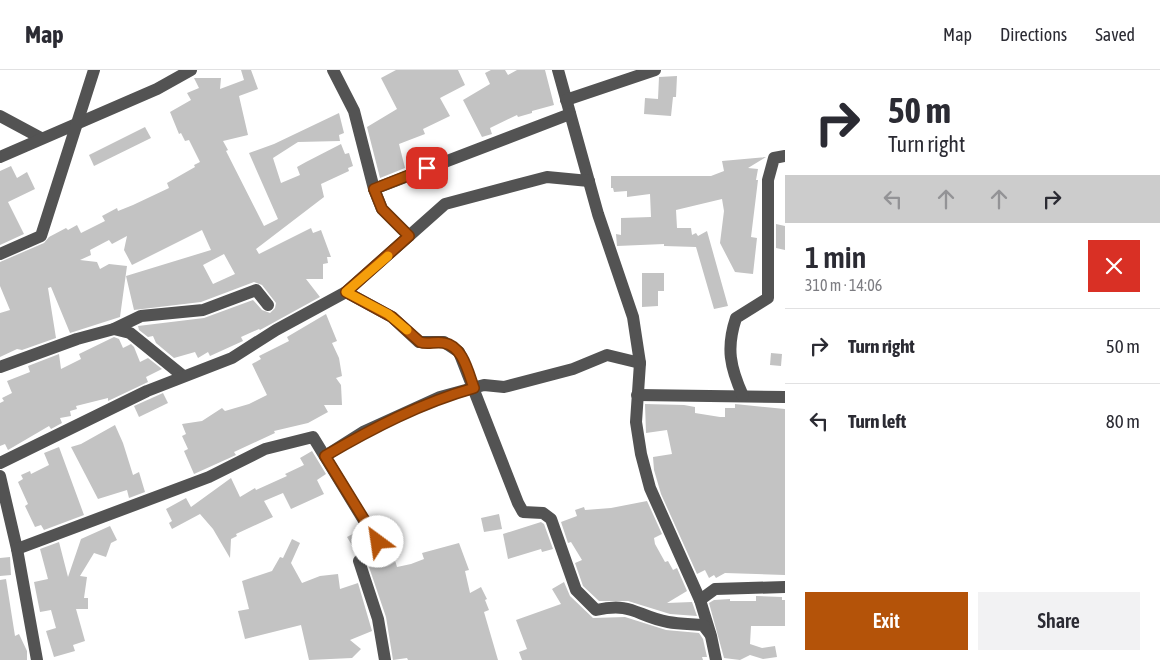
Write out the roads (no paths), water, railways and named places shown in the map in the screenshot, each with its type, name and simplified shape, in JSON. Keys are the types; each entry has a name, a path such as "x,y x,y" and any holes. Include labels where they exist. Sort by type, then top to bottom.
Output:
{"street":[{"path":"0,254 41,236 94,70"},
{"path":"0,156 157,89 191,70"},
{"path":"333,70 354,111 374,189 382,209 409,236"},
{"path":"558,70 589,181 633,317 640,363 636,422 641,454 650,488 700,600 716,660"},
{"path":"566,100 655,70"},
{"path":"374,189 570,114"},
{"path":"0,116 41,138"},
{"path":"743,396 734,376 729,340 736,318 768,298 768,180 774,158 785,156"},
{"path":"0,463 182,376 232,358 276,330 346,292 438,208 454,200 547,178 589,181"},
{"path":"0,367 77,339 114,329 141,316 204,310 256,290 268,305"},
{"path":"346,292 392,317 420,342 444,342 454,346 459,352 518,503 523,512 543,513 551,519 570,577 576,590 583,598 596,610 612,606 626,607 667,622 703,625 711,636"},
{"path":"114,329 130,333 182,376"},
{"path":"325,456 363,432 440,398 484,385 504,387 572,369 607,355 640,363"},
{"path":"637,395 785,397"},
{"path":"17,549 209,476 265,449 313,437 378,542 358,561 378,619 385,660"},
{"path":"0,476 17,549 37,660"},
{"path":"700,600 715,589 785,587"}]}
